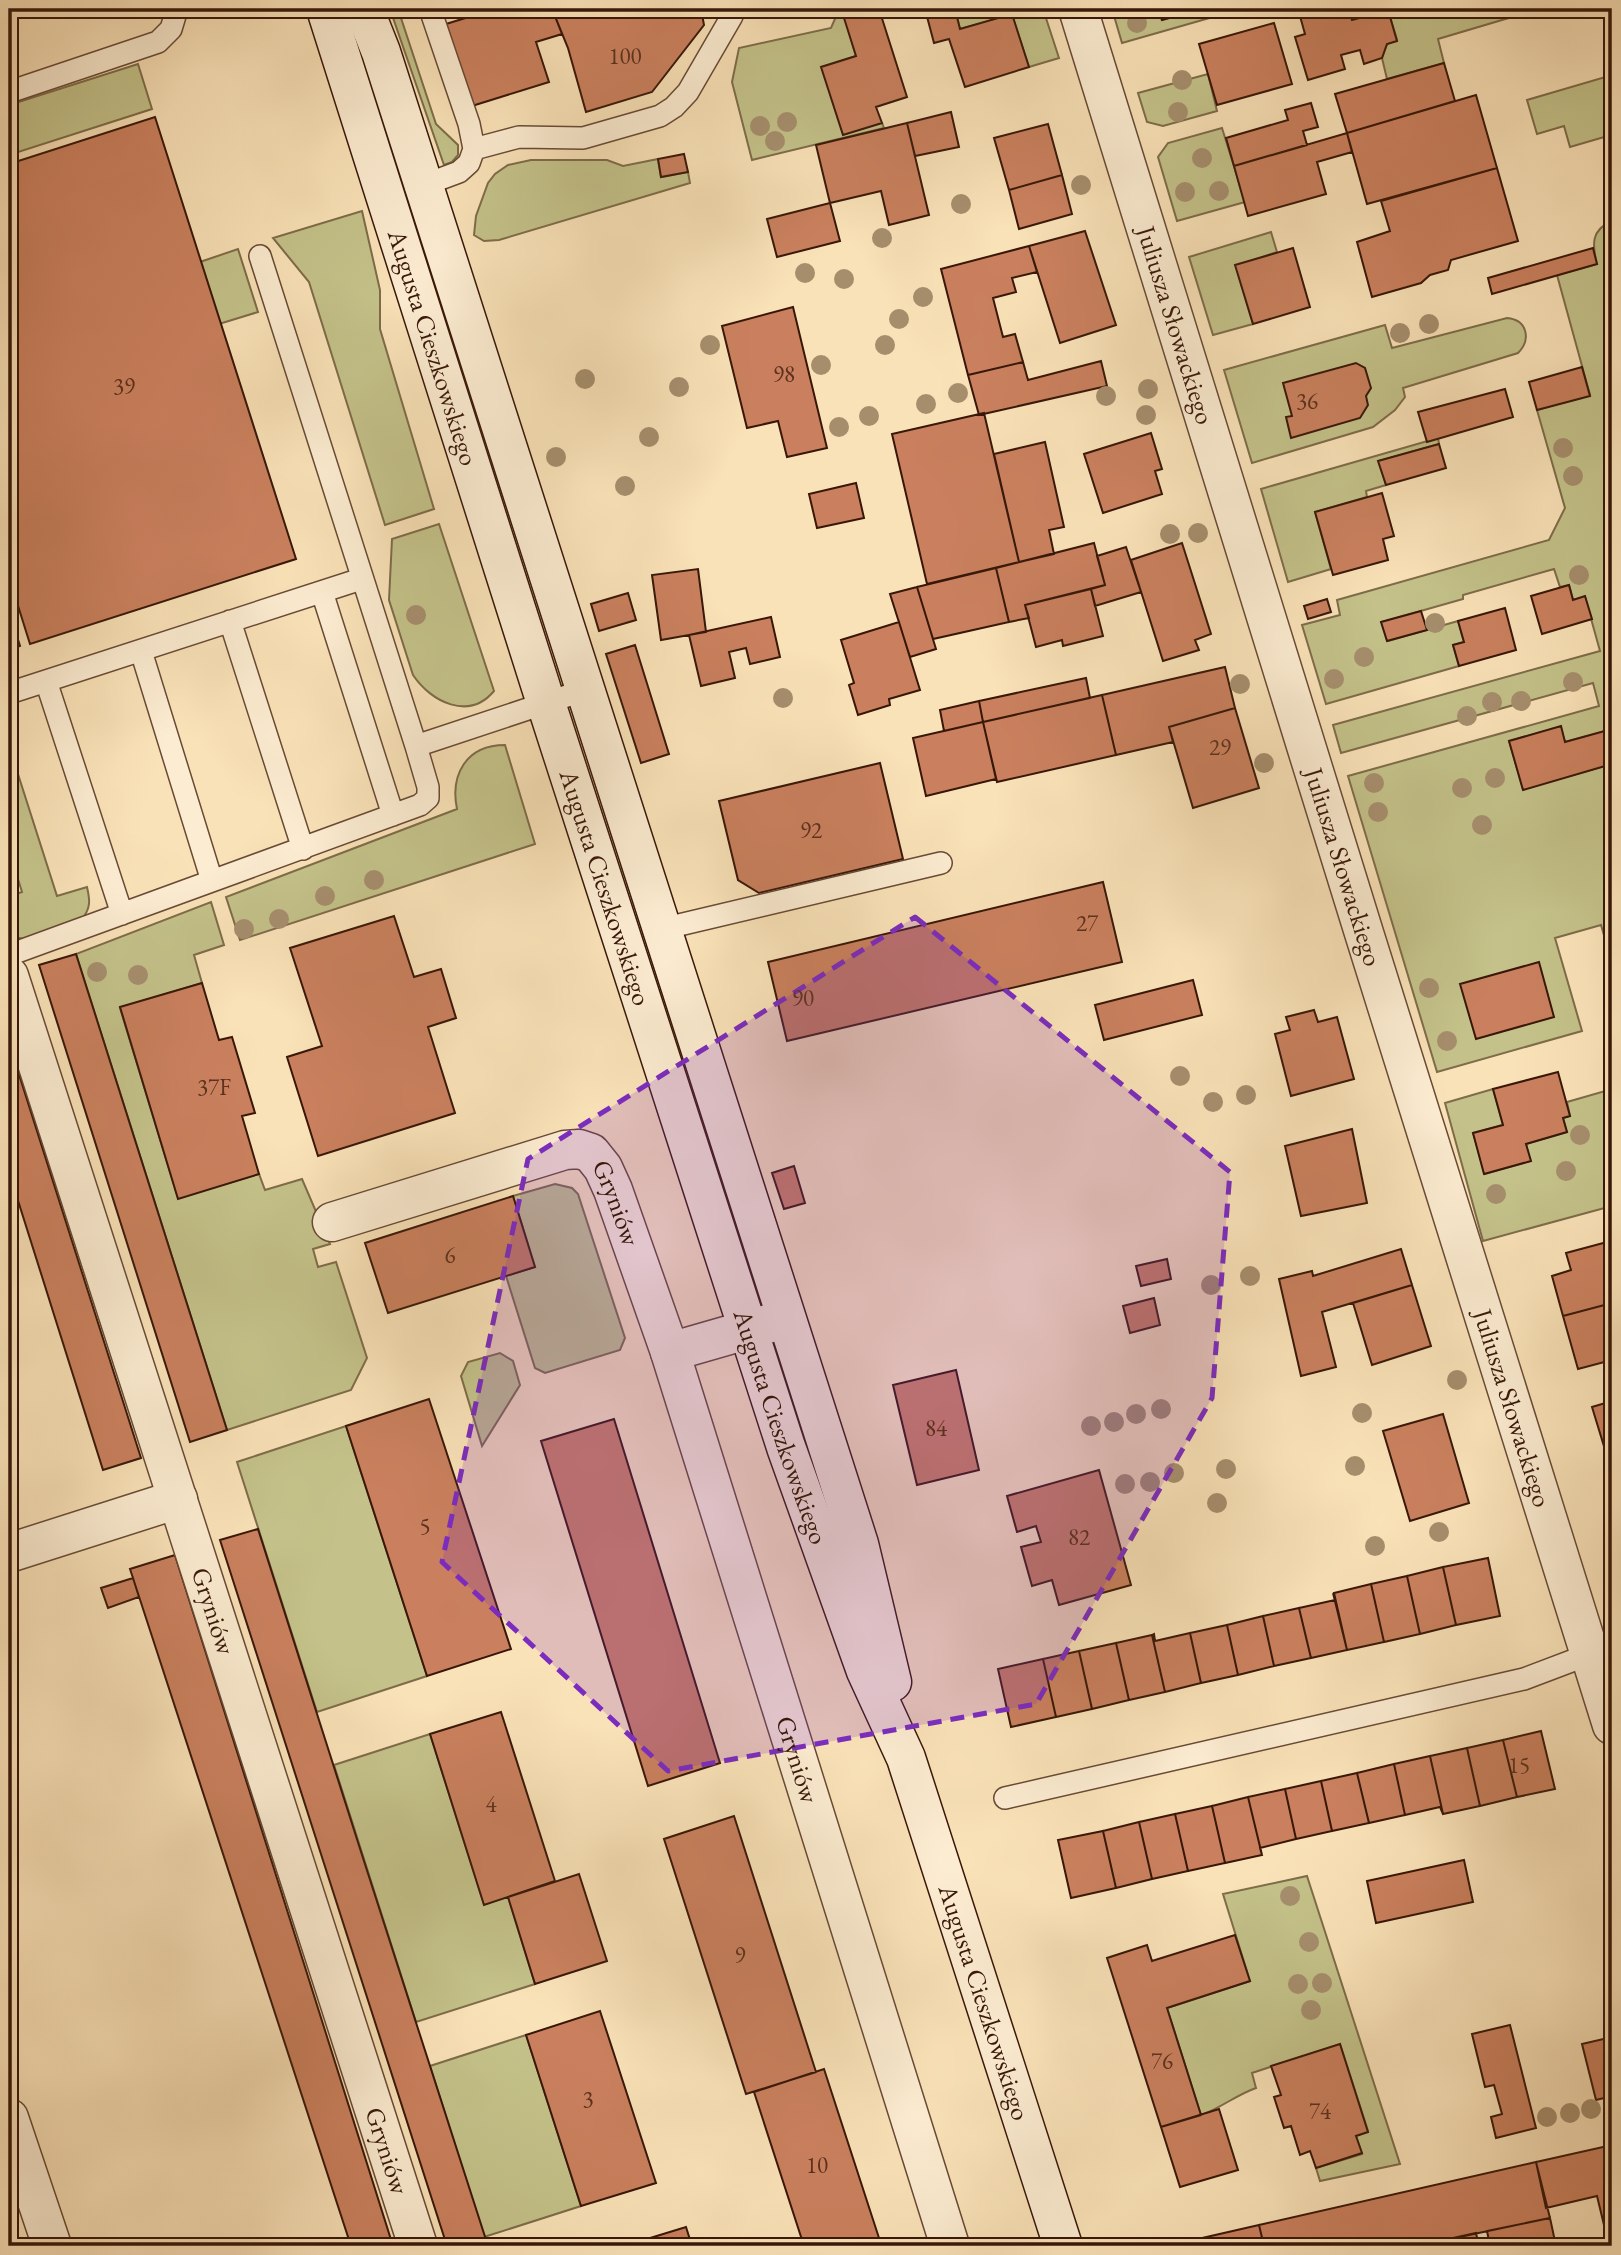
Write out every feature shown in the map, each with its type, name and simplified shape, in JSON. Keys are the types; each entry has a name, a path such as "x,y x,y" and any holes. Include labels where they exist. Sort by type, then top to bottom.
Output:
{"street":[{"name":"Augusta Cieszkowskiego","path":"326,9 786,1447 866,1671 906,1758 1063,2246"},
{"name":"Augusta Cieszkowskiego","path":"364,9 381,52 424,185 859,1544 888,1661 906,1758"},
{"name":"Juliusza Słowackiego","path":"1078,9 1359,920 1612,1725"},
{"name":"Gryniów","path":"9,976 418,2246"},
{"name":"Gryniów","path":"332,1222 565,1150 585,1150 596,1157 613,1190 670,1352 950,2246"},
{"path":"670,1352 786,1319"},
{"path":"9,1553 178,1499"},
{"path":"9,2118 16,2163 52,2246"}],"lane":[{"path":"9,92 158,41 171,29 177,9"},
{"path":"387,199 459,172 469,163 474,149 469,124 430,9"},
{"path":"474,149 519,137 574,140 660,116 674,107 688,92 732,16"},
{"path":"9,955 303,849 420,805 428,798 428,787 416,746 260,257"},
{"path":"9,693 361,579"},
{"path":"322,592 393,815"},
{"path":"230,621 303,849"},
{"path":"141,650 212,881"},
{"path":"46,681 122,914"},
{"path":"416,746 585,690"},
{"path":"662,929 941,863"},
{"path":"1005,1798 1524,1679 1590,1654"}],"highlighted area":[{"path":"915,917 1230,1172 1212,1398 1036,1704 668,1771 442,1562 528,1159"}],"shaded area":[{"path":"390,9 398,9 436,124 458,145 458,155 452,162 444,165"},
{"path":"873,9 845,18 856,56 822,67 882,123 884,128 752,160 732,82 739,48 831,28 838,12"},
{"path":"955,9 1043,9 1059,58 1029,67 1012,15 960,29"},
{"path":"1112,9 1158,9 1162,20 1201,9 1241,9 1122,43"},
{"path":"1348,9 1539,9 1438,39 1444,63 1387,79 1382,58 1387,44 1397,40 1388,10 1352,20"},
{"path":"138,64 152,109 9,155 9,105"},
{"path":"1208,74 1217,111 1163,126 1147,122 1138,93"},
{"path":"1612,75 1612,139 1611,135 1570,147 1564,126 1537,134 1527,100"},
{"path":"1222,128 1245,202 1177,221 1158,157 1168,143"},
{"path":"658,159 661,177 688,172 690,183 499,240 484,241 474,235 476,216 488,183 508,165 531,160 607,160 623,166"},
{"path":"362,211 380,290 380,329 434,509 385,525 309,282 273,238"},
{"path":"1612,221 1612,729 1565,742 1560,727 1509,741 1523,789 1612,764 1612,963 1601,925 1555,938 1582,1031 1437,1072 1348,776 1599,706 1593,683 1341,753 1333,725 1600,651 1585,597 1573,600 1569,585 1560,587 1554,569 1382,622 1388,641 1458,621 1464,642 1453,645 1459,666 1326,704 1302,625 1340,615 1337,600 1549,540 1565,508 1537,410 1590,395 1557,275 1597,264 1595,238 1600,229"},
{"path":"1271,232 1277,252 1236,266 1253,324 1213,335 1189,257"},
{"path":"238,249 258,312 219,324 200,262"},
{"path":"1507,318 1519,322 1525,331 1525,342 1518,353 1403,388 1405,397 1395,410 1373,427 1252,463 1224,370 1385,325 1392,348"},
{"path":"1438,438 1439,444 1379,461 1386,485 1366,491 1367,497 1315,512 1331,569 1288,582 1261,489"},
{"path":"439,524 494,691 473,705 462,706 440,700 413,675 389,600 392,539"},
{"path":"505,745 535,844 240,940 226,897 457,809 456,785 464,764 480,750"},
{"path":"9,746 57,896 87,887 89,900 82,919 24,939 9,936 9,896 22,892 9,850"},
{"path":"211,902 224,945 194,955 202,983 120,1008 178,1198 259,1174 265,1190 302,1179 330,1244 313,1249 318,1267 336,1262 367,1358 351,1390 227,1430 76,954"},
{"path":"1493,1089 1503,1125 1473,1133 1485,1174 1530,1161 1526,1144 1567,1132 1563,1118 1570,1116 1567,1102 1612,1089 1612,1206 1483,1241 1445,1103"},
{"path":"555,1184 572,1188 578,1194 625,1338 620,1350 545,1373 535,1368 506,1276 535,1267 513,1196"},
{"path":"500,1353 513,1361 520,1385 482,1446 461,1376 468,1362"},
{"path":"346,1426 427,1676 317,1712 237,1462"},
{"path":"430,1734 484,1904 508,1897 535,1984 416,2022 334,1765"},
{"path":"1307,1876 1400,2164 1320,2181 1316,2168 1362,2154 1356,2136 1368,2131 1340,2044 1252,2073 1256,2088 1201,2115 1167,2008 1250,1981 1223,1894"},
{"path":"526,2035 581,2206 484,2237 430,2066"}],"building":[{"path":"495,9 526,9 528,14 552,9 562,34 536,42 549,82 472,106 446,24"},
{"path":"552,9 701,9 704,25 652,92 586,112 568,48"},
{"path":"879,9 907,97 876,107 882,123 843,135 821,67 856,56 844,18"},
{"path":"925,9 955,9 960,29 1012,14 1029,67 965,87 949,39 934,43"},
{"path":"1158,9 1201,9 1162,20"},
{"path":"1298,9 1348,9 1352,20 1388,10 1397,41 1387,44 1382,58 1364,64 1360,50 1341,55 1345,69 1308,80 1295,37 1305,34"},
{"path":"1440,9 1467,9 1442,16"},
{"path":"1274,23 1292,84 1217,105 1199,44"},
{"path":"1444,63 1455,101 1347,133 1335,94"},
{"path":"1476,95 1497,168 1367,204 1347,133"},
{"path":"1311,103 1318,127 1303,131 1307,145 1234,166 1226,138 1288,120 1285,110"},
{"path":"951,112 959,147 915,156 907,123"},
{"path":"155,117 296,559 30,644 9,577 9,164"},
{"path":"907,123 929,215 889,225 881,191 830,203 816,145"},
{"path":"1048,124 1062,175 1009,190 994,138"},
{"path":"1347,133 1352,152 1317,162 1326,194 1248,216 1234,166"},
{"path":"684,154 688,172 661,177 658,159"},
{"path":"1497,168 1518,241 1451,260 1448,270 1430,275 1421,283 1372,297 1357,242 1390,231 1381,201"},
{"path":"1062,175 1072,214 1019,229 1009,190"},
{"path":"830,203 840,241 777,257 767,219"},
{"path":"1085,231 1116,325 1060,343 1029,246"},
{"path":"1029,246 1037,272 1012,278 1016,292 993,298 1003,337 1015,334 1023,362 968,375 941,269"},
{"path":"1293,248 1310,307 1253,324 1235,265"},
{"path":"1593,248 1597,264 1492,294 1488,278"},
{"path":"793,307 827,448 787,457 778,421 747,428 722,326"},
{"path":"1101,361 1107,386 979,415 968,375 1023,362 1028,380"},
{"path":"1356,363 1365,368 1371,388 1366,396 1368,405 1360,418 1291,438 1286,417 1292,416 1283,383"},
{"path":"1582,367 1590,396 1537,410 1529,382"},
{"path":"1505,389 1513,417 1427,442 1418,412"},
{"path":"984,413 1019,562 927,584 892,434"},
{"path":"1151,433 1162,469 1155,471 1162,494 1103,513 1084,454"},
{"path":"1045,442 1064,527 1049,530 1054,554 1019,562 994,454"},
{"path":"1439,444 1446,468 1386,485 1378,461"},
{"path":"856,483 864,518 817,528 809,494"},
{"path":"1382,493 1394,536 1383,539 1388,560 1333,575 1315,512"},
{"path":"1094,543 1105,585 1025,605 1029,618 1009,622 996,568"},
{"path":"1182,543 1211,634 1195,640 1199,650 1163,661 1131,560"},
{"path":"1126,547 1141,592 1095,606 1091,589 1105,585 1097,556"},
{"path":"996,568 1009,622 933,639 917,587"},
{"path":"698,569 706,632 661,640 652,575"},
{"path":"1569,585 1573,600 1585,596 1592,619 1542,634 1531,596"},
{"path":"917,587 936,649 910,657 890,594"},
{"path":"1091,589 1103,636 1063,646 1062,640 1036,647 1025,605"},
{"path":"628,593 636,620 599,631 591,604"},
{"path":"1327,599 1331,612 1308,619 1304,606"},
{"path":"1505,608 1516,650 1459,666 1453,645 1464,642 1458,621"},
{"path":"9,611 20,646 9,650"},
{"path":"1421,611 1427,630 1387,641 1381,622"},
{"path":"771,617 780,657 750,664 746,648 729,652 735,678 701,686 689,635"},
{"path":"899,622 920,690 889,699 890,705 858,715 849,685 854,683 841,640"},
{"path":"635,645 669,754 641,763 606,654"},
{"path":"1225,667 1235,708 1169,727 1173,742 1116,755 1102,695"},
{"path":"1086,678 1090,698 983,722 979,701"},
{"path":"1102,695 1116,755 997,782 983,722"},
{"path":"979,701 983,722 944,731 940,710"},
{"path":"1235,708 1259,788 1193,808 1169,727"},
{"path":"983,722 996,779 926,796 913,738"},
{"path":"1561,726 1565,742 1612,729 1612,764 1523,790 1509,741"},
{"path":"880,763 903,859 759,893 738,880 719,801"},
{"path":"1103,882 1122,962 787,1041 768,962"},
{"path":"394,916 414,977 441,969 456,1018 428,1027 455,1113 318,1156 287,1057 322,1046 290,948"},
{"path":"76,954 227,1430 190,1442 39,965"},
{"path":"1539,962 1554,1017 1476,1039 1460,984"},
{"path":"1193,980 1202,1015 1104,1040 1095,1005"},
{"path":"202,983 219,1040 232,1037 255,1113 242,1116 259,1174 178,1199 120,1007"},
{"path":"1314,1010 1318,1022 1337,1017 1354,1079 1291,1096 1275,1034 1290,1030 1286,1017"},
{"path":"9,1043 141,1458 103,1470 9,1172"},
{"path":"1558,1072 1570,1116 1563,1118 1567,1132 1526,1144 1531,1161 1484,1174 1473,1133 1503,1125 1493,1089"},
{"path":"1352,1129 1367,1203 1301,1216 1285,1146"},
{"path":"794,1166 805,1203 784,1209 772,1173"},
{"path":"513,1196 535,1267 388,1313 365,1243"},
{"path":"1607,1242 1612,1263 1612,1303 1563,1316 1552,1276 1571,1270 1566,1253"},
{"path":"1401,1249 1412,1285 1322,1312 1336,1367 1301,1376 1279,1279 1312,1271 1313,1276"},
{"path":"1167,1259 1171,1279 1141,1286 1136,1266"},
{"path":"1412,1285 1431,1346 1372,1365 1353,1303"},
{"path":"1154,1298 1160,1325 1130,1333 1123,1306"},
{"path":"1612,1303 1612,1360 1578,1369 1563,1316"},
{"path":"956,1370 979,1470 917,1485 893,1385"},
{"path":"429,1399 511,1649 427,1676 346,1426"},
{"path":"1612,1401 1612,1465 1610,1466 1592,1407"},
{"path":"1443,1414 1469,1503 1410,1521 1383,1431"},
{"path":"614,1419 720,1763 648,1786 541,1441"},
{"path":"1099,1470 1131,1585 1059,1605 1052,1580 1032,1586 1021,1547 1041,1542 1036,1526 1017,1532 1007,1496"},
{"path":"258,1529 488,2246 447,2246 220,1540"},
{"path":"175,1555 393,2246 351,2246 130,1569"},
{"path":"1488,1558 1500,1616 1456,1625 1443,1567"},
{"path":"1443,1567 1456,1625 1420,1634 1407,1576"},
{"path":"1407,1576 1420,1634 1384,1642 1371,1584"},
{"path":"133,1578 139,1597 108,1608 101,1588"},
{"path":"1371,1584 1384,1642 1347,1650 1334,1593"},
{"path":"1335,1600 1347,1650 1311,1658 1299,1608"},
{"path":"1299,1608 1311,1658 1274,1666 1263,1616"},
{"path":"1263,1616 1274,1666 1238,1675 1227,1625"},
{"path":"1227,1625 1238,1675 1201,1683 1190,1633"},
{"path":"1190,1633 1201,1683 1165,1692 1152,1635 1154,1634 1155,1641"},
{"path":"1152,1635 1165,1692 1129,1700 1116,1643"},
{"path":"1116,1643 1129,1700 1092,1709 1079,1651"},
{"path":"1079,1651 1092,1709 1056,1717 1043,1659"},
{"path":"1043,1659 1056,1717 1011,1727 998,1669"},
{"path":"501,1712 555,1881 484,1905 430,1734"},
{"path":"1541,1731 1555,1789 1517,1797 1503,1740"},
{"path":"1503,1740 1517,1797 1480,1806 1467,1748"},
{"path":"1467,1748 1480,1806 1443,1814 1430,1756"},
{"path":"1430,1756 1443,1814 1440,1807 1405,1815 1394,1764"},
{"path":"1394,1764 1405,1815 1369,1823 1357,1773"},
{"path":"1357,1773 1369,1823 1332,1831 1321,1781"},
{"path":"1321,1781 1332,1831 1296,1839 1285,1789"},
{"path":"1285,1789 1296,1839 1260,1848 1248,1797"},
{"path":"1248,1797 1262,1855 1225,1863 1212,1806"},
{"path":"1212,1806 1225,1863 1188,1871 1175,1814"},
{"path":"1175,1814 1188,1871 1152,1879 1139,1822"},
{"path":"734,1816 816,2072 746,2094 664,1839"},
{"path":"1139,1822 1152,1879 1116,1888 1103,1831"},
{"path":"1103,1831 1116,1888 1071,1898 1058,1840"},
{"path":"1464,1860 1473,1902 1376,1923 1367,1881"},
{"path":"579,1874 607,1961 535,1984 508,1897"},
{"path":"1235,1935 1250,1981 1167,2008 1201,2115 1161,2127 1107,1958 1147,1945 1152,1961"},
{"path":"600,2011 656,2183 581,2206 526,2035"},
{"path":"1510,2025 1536,2128 1496,2138 1491,2117 1502,2114 1494,2085 1485,2087 1472,2034"},
{"path":"1612,2037 1612,2096 1596,2100 1582,2044"},
{"path":"1340,2044 1368,2132 1356,2136 1362,2153 1316,2168 1310,2151 1300,2155 1291,2126 1284,2128 1274,2097 1281,2095 1271,2066"},
{"path":"824,2069 879,2238 851,2246 804,2246 754,2092"},
{"path":"1219,2109 1238,2170 1180,2187 1161,2127"},
{"path":"1612,2145 1612,2223 1604,2225 1597,2196 1546,2208 1536,2162"},
{"path":"1536,2162 1550,2218 1417,2246 1264,2246 1259,2225"},
{"path":"1550,2218 1556,2246 1490,2246 1487,2231"},
{"path":"1259,2225 1264,2246 1204,2246 1202,2238"},
{"path":"686,2227 692,2246 624,2246"},
{"path":"1476,2233 1479,2246 1417,2246"}]}
